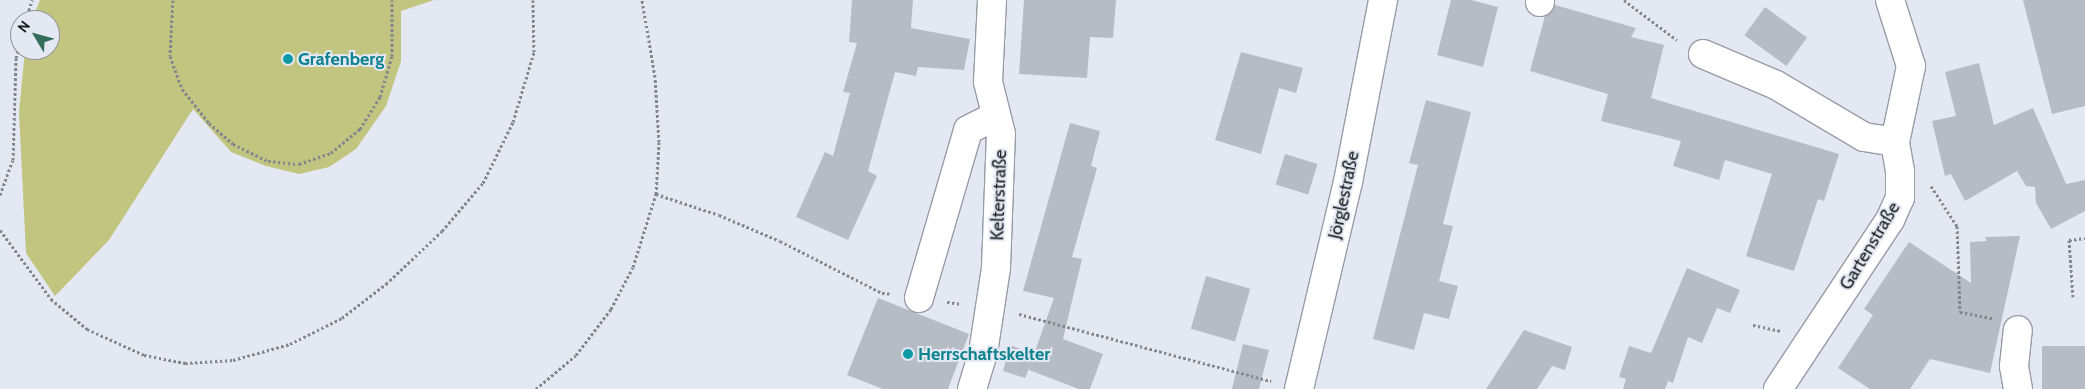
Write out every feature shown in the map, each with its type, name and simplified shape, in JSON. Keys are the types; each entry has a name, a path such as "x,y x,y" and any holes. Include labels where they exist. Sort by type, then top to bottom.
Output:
{"street":[{"name":"Kelterstraße","path":"972,389 983,353 996,268 1001,134 988,82 992,0"},
{"name":"Jörglestraße","path":"1289,386 1346,190 1383,0"},
{"name":"Gartenstraße","path":"1778,389 1890,220 1900,198 1900,171 1895,142 1911,66 1890,0"},
{"path":"1703,54 1776,85 1864,137 1895,142"},
{"path":"919,298 968,130 995,116"},
{"path":"2018,330 2014,366 2018,389"}],"path":[{"path":"174,0 170,56 182,89 209,123 233,144 268,161 299,164 331,153 360,129 380,97 392,56 392,0"},
{"path":"0,230 51,299 87,329 144,355 185,363 233,360 290,344 342,318 386,284 442,231 483,183 513,122 534,52 533,0"},
{"path":"536,389 576,355 611,309 633,267 656,194 659,142 655,77 642,0"},
{"path":"1624,0 1689,49 1703,54"},
{"path":"0,196 13,160 16,60"},
{"path":"1932,188 1957,226 1960,312 2016,323 2018,330"},
{"path":"656,194 719,215 780,242 882,293 919,298"},
{"path":"2073,297 2069,240 2085,238"},
{"path":"991,307 1289,386"}],"green space":[{"path":"40,0 434,0 401,11 401,61 386,106 356,149 329,167 299,174 266,166 231,152 193,109 109,240 55,296 26,253 19,112 24,60 60,60 60,10 36,10"}],"building":[{"path":"852,0 913,0 911,28 970,39 964,70 918,67 916,76 895,72 868,171 877,176 848,240 796,217 825,152 833,156 850,93 843,92 857,43 849,42"},
{"path":"1024,0 1116,0 1113,38 1090,37 1087,78 1019,74"},
{"path":"1451,0 1471,0 1498,7 1483,67 1437,55"},
{"path":"2023,0 2085,0 2085,106 2052,114"},
{"path":"1555,5 1636,28 1631,37 1664,45 1651,98 1839,154 1824,201 1818,199 1794,271 1746,256 1772,174 1725,160 1719,180 1673,166 1681,141 1601,121 1608,94 1530,71 1545,16"},
{"path":"1765,7 1807,38 1786,66 1744,35"},
{"path":"1241,52 1303,68 1296,93 1279,88 1261,154 1215,140"},
{"path":"1979,63 1994,125 2033,108 2066,184 2085,180 2085,211 2051,229 2036,203 2035,187 2026,186 2017,171 1965,201 1951,174 1945,176 1932,121 1956,116 1945,72"},
{"path":"1426,100 1471,112 1443,224 1453,226 1439,281 1458,286 1449,319 1424,313 1414,350 1373,339 1418,165 1409,163"},
{"path":"1070,123 1100,131 1091,166 1097,168 1072,257 1082,259 1063,339 1103,354 1090,389 1079,389 1029,370 1030,366 1025,378 1003,371 1010,345 1034,354 1054,298 1023,291"},
{"path":"1285,154 1318,164 1308,195 1276,185"},
{"path":"2020,236 1990,373 1930,359 1910,389 1870,389 1838,368 1873,315 1864,309 1909,242 1971,283 1970,242 1987,241 1985,237"},
{"path":"1687,268 1740,290 1730,313 1717,308 1702,343 1688,337 1673,383 1668,381 1665,389 1623,389 1626,379 1619,377 1629,346 1651,353"},
{"path":"1206,276 1250,289 1235,342 1191,329"},
{"name":"Herrschaftskelter","path":"878,298 969,334 948,389 883,389 847,375"},
{"path":"1524,330 1572,347 1565,370 1552,366 1537,389 1486,389"},
{"path":"1243,344 1269,350 1259,389 1232,389"},
{"path":"2042,346 2085,346 2085,389 2042,389"}],"place":[{"name":"Grafenberg","path":"288,59"},
{"name":"Herrschaftskelter","path":"908,354"}]}
